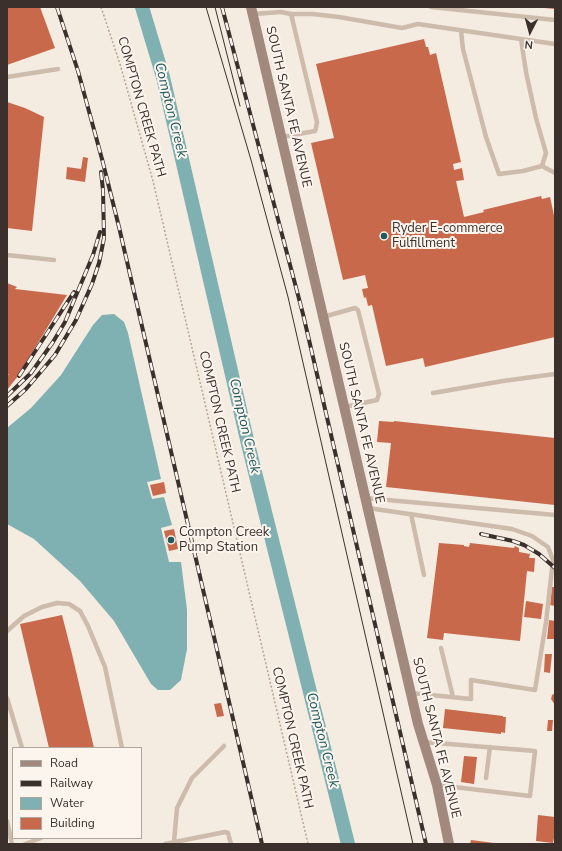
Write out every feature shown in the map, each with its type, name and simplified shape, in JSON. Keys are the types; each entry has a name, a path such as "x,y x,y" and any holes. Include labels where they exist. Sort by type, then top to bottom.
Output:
{"main road":[{"name":"SOUTH SANTA FE AVENUE","path":"252,11 418,724 436,785 449,844"}],"lane":[{"path":"431,7 555,20"},
{"path":"252,11 313,14 402,28 418,24 555,44"},
{"path":"282,137 315,131 317,122 291,14"},
{"path":"461,31 464,49 486,137 499,174 523,171 542,166 555,173"},
{"path":"521,39 526,72 536,118 546,152 542,166"},
{"path":"7,77 58,69"},
{"path":"7,255 54,260"},
{"path":"323,317 355,308 358,310 379,394 377,400 344,407"},
{"path":"432,393 555,374"},
{"path":"367,503 411,514 512,529 532,536 548,547 553,560 536,690 471,680 471,699 411,693"},
{"path":"367,503 555,515"},
{"path":"411,514 424,575"},
{"path":"7,631 24,616 42,607 57,603 69,604 80,611 105,667 122,747"},
{"path":"441,648 453,697"},
{"path":"7,698 22,747"},
{"path":"424,742 535,751 530,796 436,785"},
{"path":"174,842 177,808 192,778 224,746"},
{"path":"486,778 490,747"},
{"path":"7,821 12,844"},
{"path":"165,844 225,832 228,833 231,844"},
{"path":"25,844 38,839"}],"path":[{"name":"COMPTON CREEK PATH","path":"101,7 120,64 153,182 308,844"}],"water":[{"path":"114,314 124,322 128,333 161,479 147,482 152,499 164,497 172,525 161,528 169,562 181,562 187,610 187,649 181,680 170,690 158,690 151,684 114,621 80,581 34,539 7,524 7,428 31,408 61,375 93,325 102,315"}],"building":[{"path":"7,7 40,7 55,48 7,65"},
{"path":"555,7 555,9 544,8"},
{"path":"424,39 430,55 436,53 461,162 453,164 454,170 462,168 464,180 456,181 464,217 484,212 483,210 541,196 542,199 550,197 555,220 555,337 425,367 423,358 386,366 372,305 368,306 366,297 364,298 362,289 368,288 365,275 343,280 311,143 334,138 316,64"},
{"path":"7,102 25,108 44,117 32,231 7,228"},
{"path":"83,157 88,158 85,182 66,179 67,167 81,169"},
{"path":"7,283 17,287 15,289 67,295 18,376 7,390 7,376 9,374 7,374"},
{"path":"379,421 394,421 555,438 555,505 386,487 391,443 377,442"},
{"path":"164,482 166,493 153,496 150,485"},
{"name":"Compton Creek Pump Station","path":"174,529 178,549 169,551 164,531"},
{"path":"439,543 464,545 469,547 470,543 514,548 515,546 519,548 519,552 530,554 529,558 535,558 534,572 527,571 520,641 444,633 443,640 427,638"},
{"path":"552,587 555,587 555,606 550,605"},
{"path":"526,601 543,604 541,619 524,617"},
{"path":"62,615 94,747 49,747 20,624"},
{"path":"549,620 555,621 554,639 547,639"},
{"path":"545,654 552,654 550,673 544,672"},
{"path":"555,693 555,705 551,699 552,695"},
{"path":"221,703 224,716 217,717 214,704"},
{"path":"445,709 506,717 505,733 501,732 501,734 443,728"},
{"path":"548,720 553,720 552,731 547,731"},
{"path":"464,756 477,757 474,784 461,782"},
{"path":"538,815 555,817 555,839 554,838 553,843 536,841"},
{"path":"471,840 494,843 494,844 470,844"}],"waterway":[{"name":"Compton Creek","path":"142,7 163,77 248,444 348,844"}],"tram line":[{"path":"206,7 251,160 288,297 413,844"},
{"path":"215,7 240,106"}],"railway":[{"path":"57,7 78,71 119,227 262,844"},
{"path":"222,7 303,314 426,844"},
{"path":"7,406 26,389 55,355 76,320 92,284 99,263 104,238 101,172"},
{"path":"7,396 31,373 65,322 93,255 100,232"},
{"path":"19,376 74,292"},
{"path":"481,534 524,545 539,554 555,568"}],"place":[{"name":"Ryder E-commerce Fulfillment","path":"384,236"},
{"name":"Compton Creek Pump Station","path":"171,540"}]}
